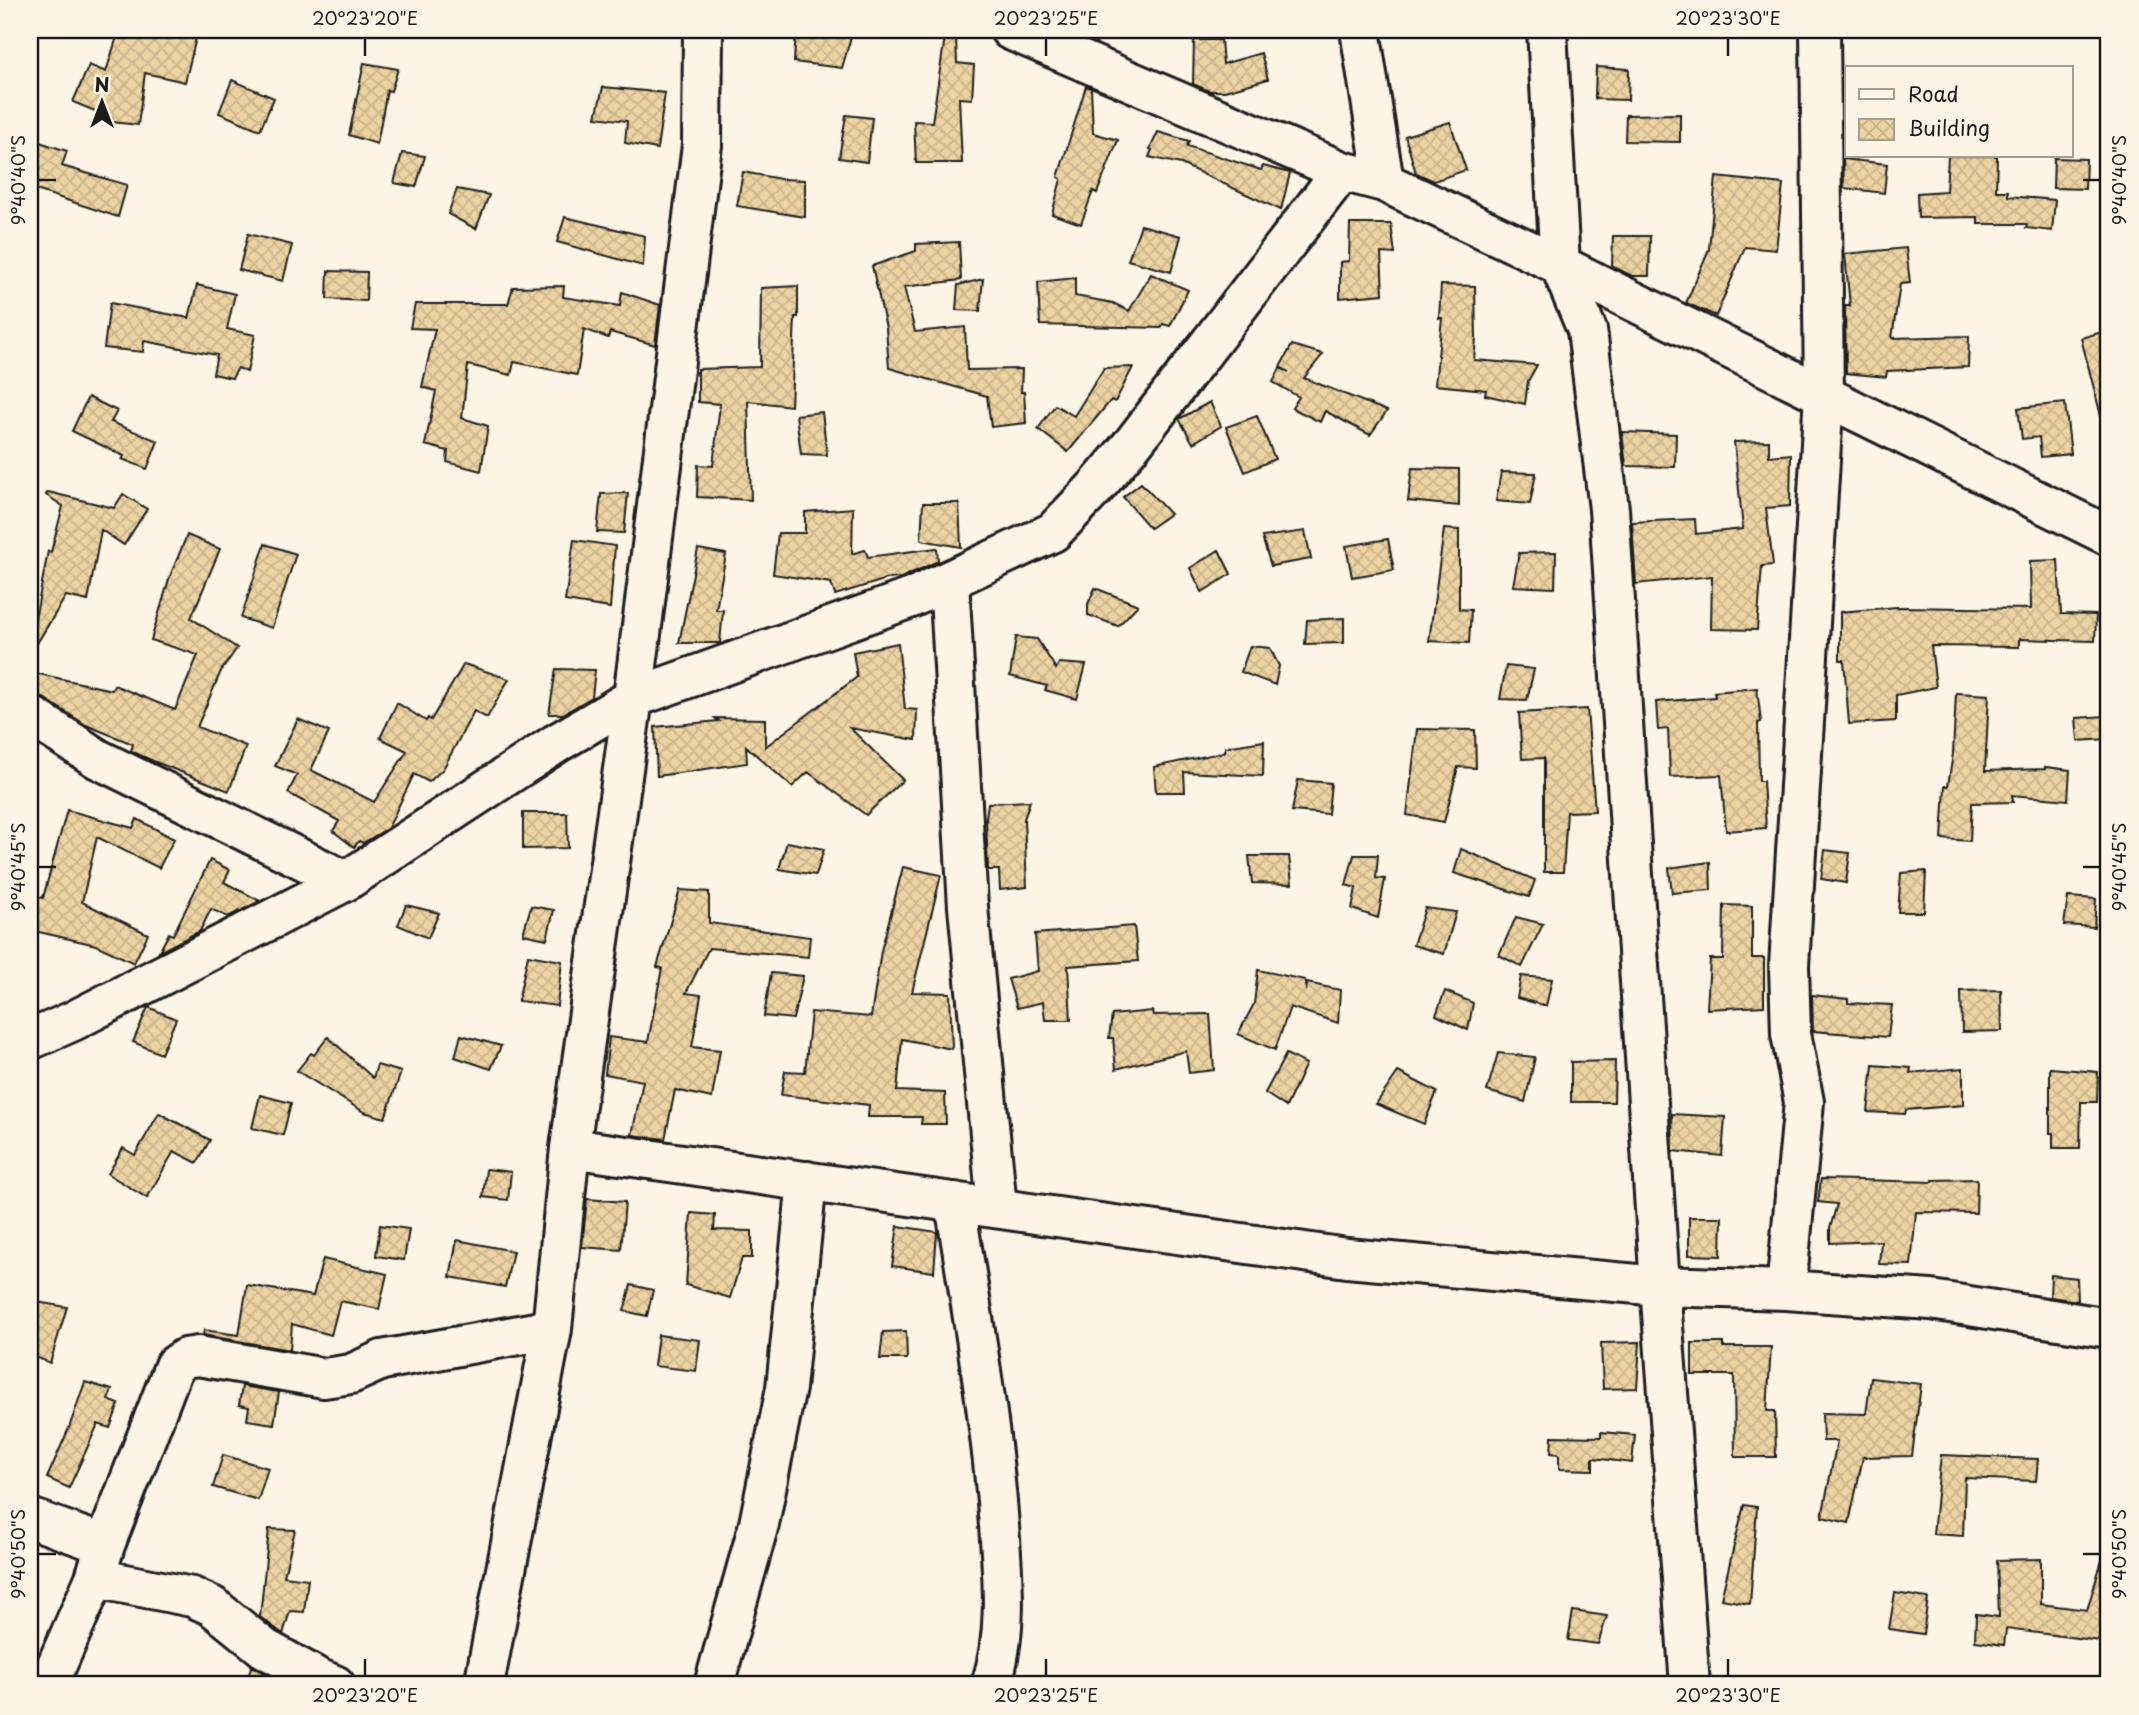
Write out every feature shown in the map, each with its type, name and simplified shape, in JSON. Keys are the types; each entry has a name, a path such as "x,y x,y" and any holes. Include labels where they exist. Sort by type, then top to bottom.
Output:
{"street":[{"path":"484,1685 552,1329 570,1148 633,698 702,145 703,30"},
{"path":"1010,30 1342,171 1384,182 1560,265 2109,536"},
{"path":"1360,30 1384,182"},
{"path":"1547,30 1560,265 1587,330 1609,509 1660,1286 1690,1685"},
{"path":"1786,1290 1804,1102 1791,1034 1789,966 1824,394 1820,30"},
{"path":"30,1040 73,1021 346,881 557,743 633,698 911,598 1053,533 1134,442 1342,171"},
{"path":"949,581 968,907 997,1208"},
{"path":"30,715 98,759 346,881"},
{"path":"570,1148 1347,1258 1660,1286 1786,1290 1931,1300 2109,1328"},
{"path":"714,1685 759,1524 786,1388 807,1181"},
{"path":"955,1202 995,1474 1004,1596 991,1685"},
{"path":"48,1685 100,1562 174,1366 185,1358 198,1356 324,1378 351,1374 382,1360 552,1329"},
{"path":"30,1518 100,1562 212,1606 264,1648 335,1685"}],"building":[{"path":"119,30 198,30 185,82 145,73 138,125 112,122 112,118 73,102 89,65 106,72"},
{"path":"796,30 853,30 842,68 794,62"},
{"path":"945,37 956,37 957,63 974,65 972,99 959,98 962,163 916,163 914,121 932,122"},
{"path":"1194,40 1221,40 1223,64 1261,53 1268,79 1225,91 1209,91 1193,84"},
{"path":"364,63 398,69 391,91 387,90 377,144 349,135"},
{"path":"1596,67 1629,69 1628,100 1595,99"},
{"path":"232,80 274,98 260,130 219,113"},
{"path":"1086,86 1091,88 1093,133 1118,140 1097,193 1093,191 1081,224 1052,214 1061,179 1058,177"},
{"path":"603,87 665,93 657,149 625,143 627,121 596,117"},
{"path":"1680,114 1680,142 1625,141 1626,115"},
{"path":"846,115 872,118 867,162 839,158"},
{"path":"1450,122 1466,170 1434,181 1416,173 1405,136"},
{"path":"1158,132 1189,141 1187,146 1261,170 1263,166 1290,173 1281,210 1181,164 1149,157"},
{"path":"30,139 67,151 62,166 127,185 118,217 30,188"},
{"path":"402,153 425,156 416,187 394,183"},
{"path":"1948,158 1997,158 1996,191 2008,191 2008,196 2055,200 2052,231 2026,228 2027,224 1978,224 1978,217 1918,218 1917,193 1946,191"},
{"path":"2054,158 2086,159 2085,189 2053,188"},
{"path":"1843,159 1887,164 1884,193 1844,188"},
{"path":"743,172 780,179 805,180 805,217 737,206"},
{"path":"1716,177 1783,184 1776,250 1745,247 1716,316 1686,303 1709,249"},
{"path":"457,189 489,195 476,229 448,214"},
{"path":"565,217 645,236 643,266 557,242"},
{"path":"1350,224 1391,224 1395,254 1381,253 1383,294 1340,298 1340,262 1349,261"},
{"path":"1141,225 1181,236 1171,272 1128,260"},
{"path":"248,234 292,245 283,281 239,270"},
{"path":"1613,236 1650,236 1649,276 1632,276 1612,266"},
{"path":"959,242 961,280 904,287 915,332 965,327 967,370 1022,369 1021,392 1024,392 1026,423 991,427 987,396 889,368 886,328 872,266 916,251 916,244"},
{"path":"1906,248 1910,283 1900,284 1892,338 1969,336 1968,367 1887,371 1886,377 1846,373 1845,306 1850,306 1845,254"},
{"path":"328,271 367,272 366,301 327,299"},
{"path":"1151,274 1188,290 1170,326 1040,325 1038,282 1075,278 1075,296 1113,303 1129,311"},
{"path":"983,279 980,311 956,310 958,285"},
{"path":"197,285 235,294 227,329 255,335 247,372 238,368 232,378 213,374 217,355 144,341 143,352 104,348 110,303 189,318"},
{"path":"1441,285 1475,286 1474,360 1537,365 1528,381 1525,404 1485,395 1486,390 1435,385 1442,318 1439,318"},
{"path":"564,286 563,297 620,306 622,292 660,305 655,345 610,332 608,338 584,329 577,375 514,362 511,375 468,365 462,418 488,426 481,471 447,462 448,451 425,445 436,391 422,387 435,329 410,328 415,304 508,304 513,287"},
{"path":"798,286 791,406 748,401 751,500 697,497 698,465 713,466 720,404 698,402 698,369 760,367 761,288"},
{"path":"2109,330 2109,415 2101,416 2081,338"},
{"path":"1292,345 1323,354 1304,378 1387,411 1370,435 1325,411 1320,422 1292,408 1299,397 1273,382 1280,368 1289,372 1280,367"},
{"path":"1133,367 1115,402 1111,400 1068,452 1038,429 1055,405 1074,416 1104,368"},
{"path":"88,397 117,411 111,422 158,441 147,469 122,459 124,456 72,431"},
{"path":"1210,402 1221,426 1193,443 1179,419"},
{"path":"2065,403 2071,454 2041,457 2039,437 2022,439 2018,408"},
{"path":"822,412 827,455 801,454 796,415"},
{"path":"1257,416 1275,459 1245,472 1226,427"},
{"path":"1622,432 1676,434 1675,467 1626,466"},
{"path":"1769,441 1769,456 1791,454 1790,506 1766,508 1773,565 1762,566 1757,630 1711,629 1712,576 1636,584 1632,522 1695,519 1696,534 1743,529 1734,442"},
{"path":"1412,468 1459,469 1459,506 1408,501"},
{"path":"1501,472 1536,473 1530,504 1496,501"},
{"path":"1141,483 1170,514 1150,528 1123,497"},
{"path":"48,492 114,508 123,494 147,509 124,545 101,530 88,601 66,596 31,653 30,646 48,551 51,552 63,506 46,495"},
{"path":"628,493 624,533 597,532 601,494"},
{"path":"923,503 959,503 961,547 921,540"},
{"path":"853,508 852,554 865,550 868,557 937,548 938,561 901,578 887,579 835,595 831,583 773,574 778,533 805,533 805,512"},
{"path":"1444,529 1459,530 1459,609 1471,610 1469,643 1429,641"},
{"path":"1305,531 1311,559 1271,566 1262,537"},
{"path":"187,535 220,549 191,618 237,648 221,671 197,727 246,746 229,791 131,751 133,744 86,725 42,697 30,693 30,672 112,690 114,685 175,710 198,655 151,640 170,576"},
{"path":"1388,539 1394,570 1352,577 1346,546"},
{"path":"574,540 615,546 610,608 565,601"},
{"path":"265,544 296,554 272,628 241,618"},
{"path":"698,549 726,554 716,610 723,610 720,643 679,643"},
{"path":"1219,550 1231,574 1202,592 1190,568"},
{"path":"1556,552 1555,588 1513,586 1519,553"},
{"path":"2058,560 2061,614 2096,615 2095,641 2019,639 2019,647 1931,646 1936,687 1896,695 1896,721 1849,724 1844,660 1840,660 1840,612 1897,607 2031,609 2030,561"},
{"path":"1095,588 1138,605 1118,626 1088,615 1088,604"},
{"path":"1344,618 1344,643 1305,644 1307,620"},
{"path":"1016,637 1037,639 1056,669 1059,663 1086,665 1077,699 1045,690 1047,686 1010,676"},
{"path":"898,643 905,709 917,710 916,740 850,728 903,780 866,815 808,772 792,787 746,746 747,763 657,776 655,727 719,721 715,718 765,719 765,747 857,677 853,652"},
{"path":"1250,646 1270,648 1279,666 1275,685 1241,672"},
{"path":"464,664 509,679 487,718 474,711 443,769 429,782 414,774 388,828 363,843 359,841 354,847 333,831 339,821 288,793 297,775 275,766 298,719 329,732 311,770 374,802 407,751 380,738 397,703 426,721 428,718 431,720"},
{"path":"1506,666 1534,669 1527,700 1500,699"},
{"path":"556,669 595,670 592,697 563,714 549,714"},
{"path":"1757,688 1761,722 1758,723 1759,781 1763,781 1766,828 1726,831 1721,775 1670,777 1668,729 1658,730 1656,702 1715,697 1714,692"},
{"path":"1956,693 1989,695 1985,771 2045,767 2070,770 2068,800 2012,795 2013,802 1972,803 1970,841 1942,839 1945,786 1948,786 1953,754"},
{"path":"1587,709 1595,811 1567,812 1563,872 1544,872 1544,758 1522,759 1519,713"},
{"path":"2106,716 2108,739 2078,741 2076,718"},
{"path":"1417,729 1475,730 1476,768 1458,767 1444,822 1407,815"},
{"path":"1264,741 1263,776 1184,772 1185,792 1156,792 1154,767 1225,752 1225,747"},
{"path":"1298,780 1331,783 1328,814 1292,811"},
{"path":"1030,801 1024,819 1027,887 1000,890 999,870 988,870 988,803"},
{"path":"67,810 133,828 137,819 174,839 159,868 97,837 82,902 148,934 134,963 96,945 30,930 36,896 43,898"},
{"path":"523,813 567,813 568,848 523,849"},
{"path":"787,842 824,849 816,875 779,869"},
{"path":"1461,849 1535,880 1529,897 1454,873"},
{"path":"1825,850 1850,853 1846,883 1821,879"},
{"path":"1354,855 1378,855 1376,878 1385,879 1378,918 1352,909 1356,888 1346,885"},
{"path":"1249,856 1289,856 1292,884 1252,883"},
{"path":"210,860 230,870 224,882 260,901 228,917 211,909 200,931 159,952 169,933 173,935"},
{"path":"1710,862 1711,890 1672,893 1669,868"},
{"path":"903,867 941,875 912,992 950,993 952,1049 902,1039 897,1091 945,1093 946,1124 921,1124 922,1117 868,1117 869,1105 781,1095 785,1071 805,1072 811,1012 871,1017 881,951"},
{"path":"1926,871 1924,912 1898,912 1901,873"},
{"path":"680,890 709,892 709,923 810,937 808,957 709,948 686,993 701,995 692,1047 720,1050 712,1098 675,1090 665,1139 632,1135 643,1081 605,1074 609,1037 648,1042 662,968 657,967"},
{"path":"2068,897 2096,899 2094,927 2064,925"},
{"path":"406,905 439,913 428,938 398,925"},
{"path":"1724,905 1752,906 1752,958 1764,958 1764,1006 1707,1009 1710,959 1723,959"},
{"path":"531,906 554,910 547,939 523,934"},
{"path":"1425,908 1456,912 1444,954 1413,945"},
{"path":"1516,917 1543,924 1522,967 1499,955"},
{"path":"1134,926 1138,961 1068,966 1071,1020 1045,1020 1043,1002 1017,1008 1008,979 1038,971 1035,934"},
{"path":"528,955 562,961 557,1006 518,1001"},
{"path":"1258,970 1305,980 1306,991 1307,983 1340,990 1338,1023 1290,1007 1275,1050 1238,1034 1254,1004"},
{"path":"771,973 803,976 793,1019 764,1016"},
{"path":"1521,976 1552,979 1546,1006 1517,998"},
{"path":"2001,990 2002,1031 1962,1032 1961,991"},
{"path":"1445,991 1473,1003 1468,1030 1436,1015"},
{"path":"1812,995 1848,999 1848,1003 1892,1005 1888,1037 1813,1031"},
{"path":"148,1007 176,1019 161,1054 133,1042"},
{"path":"1152,1011 1153,1015 1210,1014 1214,1070 1189,1073 1186,1051 1116,1069 1113,1038 1109,1038 1112,1015"},
{"path":"461,1035 501,1046 491,1069 455,1057"},
{"path":"328,1037 373,1078 377,1065 401,1072 385,1118 364,1112 297,1071"},
{"path":"1498,1053 1535,1057 1525,1102 1487,1091"},
{"path":"1286,1054 1306,1064 1286,1107 1265,1093"},
{"path":"1615,1061 1614,1102 1571,1102 1571,1062"},
{"path":"1873,1065 1911,1068 1910,1073 1963,1068 1963,1105 1906,1110 1905,1114 1868,1112"},
{"path":"2050,1068 2098,1072 2097,1102 2081,1102 2080,1148 2053,1148 2053,1133 2050,1133"},
{"path":"1398,1072 1437,1092 1424,1124 1376,1104"},
{"path":"260,1095 291,1103 283,1135 252,1128"},
{"path":"159,1113 210,1140 197,1163 174,1151 147,1198 108,1174 123,1148 135,1155"},
{"path":"1672,1114 1725,1117 1722,1156 1673,1151"},
{"path":"486,1169 511,1172 508,1200 483,1197"},
{"path":"1821,1179 1933,1182 1977,1179 1976,1213 1916,1212 1911,1265 1879,1264 1881,1241 1830,1243 1830,1228 1837,1204 1818,1202"},
{"path":"587,1199 625,1202 621,1250 582,1247"},
{"path":"691,1213 715,1215 714,1230 752,1231 752,1258 742,1258 730,1298 686,1285"},
{"path":"1689,1217 1722,1217 1721,1256 1689,1255"},
{"path":"380,1225 409,1229 404,1260 376,1256"},
{"path":"898,1226 937,1232 934,1272 892,1266"},
{"path":"457,1240 513,1251 505,1287 450,1277"},
{"path":"323,1259 387,1274 379,1309 340,1301 331,1335 292,1324 290,1350 203,1335 204,1330 239,1335 247,1285 313,1296"},
{"path":"2051,1275 2077,1278 2078,1301 2050,1297"},
{"path":"631,1285 653,1290 647,1316 624,1311"},
{"path":"30,1301 67,1307 50,1363 30,1355"},
{"path":"906,1331 907,1359 880,1359 883,1332"},
{"path":"658,1335 700,1340 696,1371 654,1366"},
{"path":"1640,1342 1637,1388 1603,1389 1601,1343"},
{"path":"1692,1343 1723,1343 1723,1347 1771,1347 1767,1411 1775,1411 1776,1457 1735,1457 1734,1375 1692,1375"},
{"path":"1871,1378 1921,1384 1912,1456 1863,1457 1849,1523 1822,1517 1837,1441 1823,1441 1822,1413 1866,1414"},
{"path":"85,1382 112,1390 108,1400 119,1404 110,1428 98,1424 69,1488 47,1478"},
{"path":"242,1386 279,1392 274,1424 247,1420 249,1407 239,1405"},
{"path":"1601,1432 1635,1435 1632,1463 1593,1458 1593,1470 1559,1469 1559,1454 1551,1453 1552,1436 1601,1437"},
{"path":"223,1455 268,1468 258,1500 213,1487"},
{"path":"1941,1455 2038,1459 2036,1481 1965,1478 1963,1536 1933,1534"},
{"path":"1744,1505 1757,1507 1750,1604 1721,1599"},
{"path":"269,1529 295,1530 284,1576 308,1579 304,1612 290,1611 283,1634 260,1617"},
{"path":"2103,1557 2109,1558 2109,1642 2006,1629 2004,1645 1975,1641 1976,1614 1999,1617 1997,1560 2041,1559 2041,1604 2087,1610"},
{"path":"1895,1593 1928,1598 1923,1634 1889,1629"},
{"path":"1573,1611 1607,1616 1598,1644 1568,1640"},
{"path":"251,1666 270,1676 267,1685 247,1685"}]}
